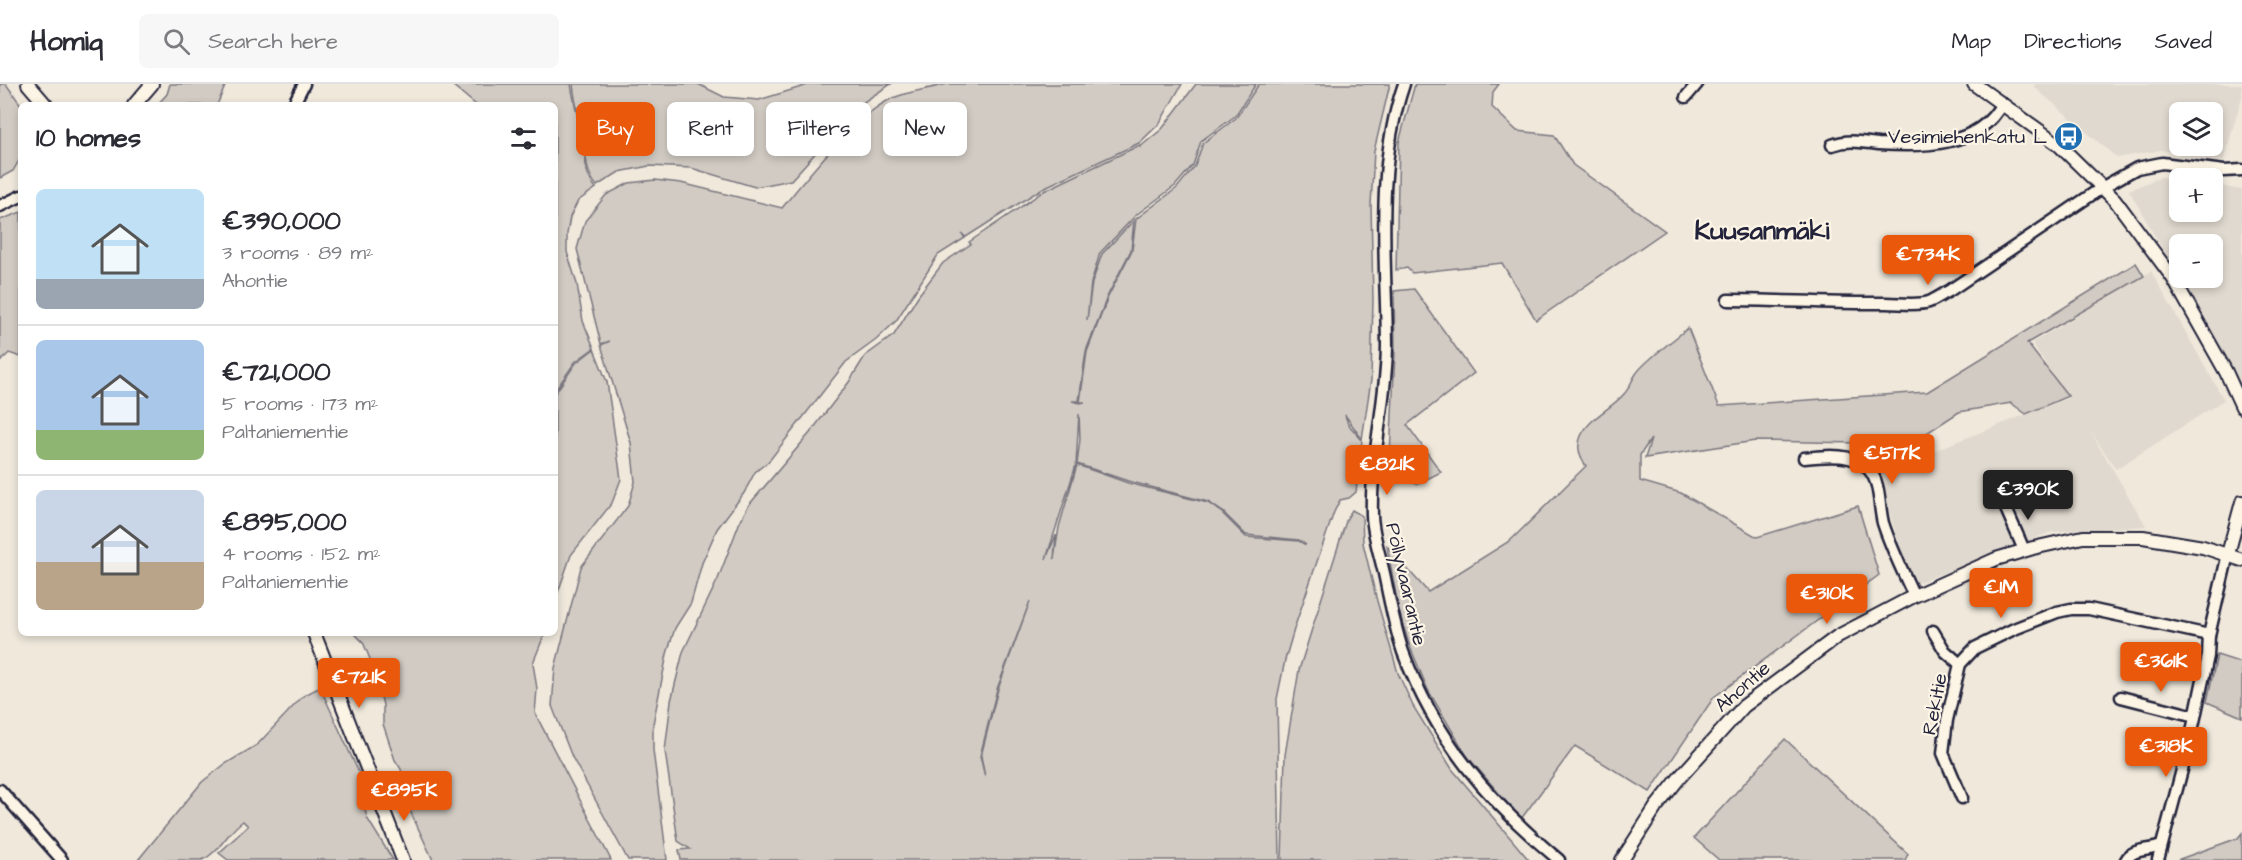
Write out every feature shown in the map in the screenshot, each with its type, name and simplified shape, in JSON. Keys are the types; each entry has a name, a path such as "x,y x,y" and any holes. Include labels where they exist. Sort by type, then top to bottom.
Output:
{"street":[{"path":"28,84 43,102"},
{"path":"137,102 152,84"},
{"path":"295,102 304,84"},
{"name":"Pöllyvaarantie","path":"1404,84 1394,113 1387,154 1384,282 1387,347 1372,517 1392,614 1403,652 1424,699 1450,746 1485,791 1511,818 1559,860"},
{"path":"1686,97 1697,84"},
{"path":"1974,84 2058,144 2103,187 2140,231 2174,278 2226,372 2242,407"},
{"path":"1832,145 1848,140 1903,145 1945,143 1979,129 1997,113 2002,103"},
{"path":"1728,300 1798,300 1811,303 1864,304 1929,302 1949,291 2103,187 2137,168 2162,163 2224,171 2242,170"},
{"path":"0,206 18,197"},
{"path":"1804,458 1838,455 1866,465 1871,471 1878,488 1882,520 1891,547 1914,596"},
{"path":"2158,860 2160,846 2172,813 2195,716 2208,656 2210,635 2242,502"},
{"path":"2004,504 2024,550"},
{"name":"Ahontie","path":"1622,860 1656,807 1674,784 1707,744 1744,706 1838,636 1914,596 1974,568 2024,550 2084,537 2122,536 2161,540 2228,554 2242,560"},
{"name":"Rekitie","path":"1962,798 1943,753 1947,720 1960,664 1983,643 2040,618 2071,609 2089,609 2210,635"},
{"path":"1933,631 1945,651 1960,664"},
{"path":"315,636 403,860"},
{"path":"2121,696 2195,716"},
{"path":"0,790 62,860"},
{"path":"2126,860 2128,856 2137,851 2152,850 2160,846"}],"shaded area":[{"path":"0,84 6,84 19,102 18,162 13,171 0,178"},
{"path":"170,84 226,84 218,102 160,102 167,94"},
{"path":"451,84 571,84 576,108 576,156 585,156 589,178 596,188 578,201 570,217 567,252 577,284 583,321 594,348 575,362 558,387 558,102 472,102"},
{"path":"573,84 698,84 724,97 759,100 811,84 891,84 864,102 766,102 766,156 813,156 791,180 755,187 691,168 649,166 619,172 597,186 588,170 586,156 655,156 655,102 576,102 576,105"},
{"path":"947,84 1182,84 1159,124 1139,143 1043,188 966,237 962,234 965,238 938,255 896,321 876,340 846,362 769,461 755,472 744,493 717,529 702,563 691,603 675,628 667,654 653,724 653,750 667,860 628,860 572,757 552,706 555,668 581,567 628,506 635,482 631,443 601,345 610,341 601,344 577,249 585,221 606,195 629,183 655,180 681,183 782,208 826,156 871,156 871,112 883,104 883,156 967,156 967,102 886,102 913,92"},
{"path":"1196,84 1256,84 1235,116 1201,141 1193,165 1175,186 1136,215 1100,253 1091,283 1087,320 1092,283 1102,254 1134,220 1131,250 1107,297 1086,351 1079,401 1072,401 1080,403 1085,402 1080,402 1087,352 1108,297 1132,250 1136,219 1177,188 1195,166 1203,143 1236,118 1259,84 1390,84 1374,151 1371,205 1373,300 1371,380 1362,439 1345,415 1348,424 1362,440 1356,492 1349,498 1340,500 1334,512 1295,626 1277,699 1280,860 681,860 679,850 690,849 678,841 665,751 671,701 683,652 718,579 748,506 810,433 849,382 865,356 894,335 918,296 943,263 971,244 969,242 1044,191 1140,145 1140,147 1162,129","holes":["1079,414 1080,439 1077,464 1128,481 1208,502 1223,512 1246,535 1299,540 1306,545 1299,541 1246,537 1222,513 1208,503 1128,483 1077,465 1059,527 1054,559 1056,535 1046,559 1076,465","1030,601 998,689 981,756 985,777 980,756 997,689"]},
{"path":"1415,84 1499,84 1493,92 1492,107 1517,131 1554,135 1573,165 1665,231 1536,320 1502,263 1412,273 1407,268 1396,270 1399,142"},
{"path":"2035,84 2242,84 2242,97 2223,162 2192,156 2223,156 2223,102 2169,102 2169,152 2161,150 2117,158 2034,87"},
{"path":"2161,177 2169,178 2169,222 2223,222 2223,187 2242,190 2242,390 2184,288 2223,288 2223,234 2169,234 2169,261 2129,190"},
{"path":"18,213 18,356 9,353 0,362 0,220"},
{"path":"2136,263 2144,276 2027,343 2068,396 2026,414 2011,403 1959,412 1910,444 1755,441 1645,458 1651,439 1640,455 1640,481 1681,493 1757,537 1858,506 1879,575 1714,697 1650,792 1575,746 1521,819 1467,756 1428,690 1409,644 1399,611 1387,546 1428,592 1511,540 1586,466 1579,448 1585,429 1624,394 1639,369 1688,328 1719,406 1927,392"},
{"path":"2151,271 2224,400 2116,469 2089,429 2146,526 2051,532 1912,585 1877,473 2068,398 2032,343"},
{"path":"1414,289 1474,373 1407,425 1441,472 1417,484 1389,476 1395,353 1394,291"},
{"path":"594,349 607,382 621,479 612,503 571,555 558,592 558,389 576,363"},
{"path":"1352,510 1362,516 1363,543 1377,601 1398,673 1413,706 1452,769 1529,860 1282,860 1285,755 1299,670 1347,518"},
{"path":"357,636 544,636 533,663 537,689 535,713 611,860 433,860 405,800 416,790 406,796 401,769 395,760 383,724 383,705 374,669 363,642"},
{"path":"2217,655 2242,663 2242,717 2207,702"},
{"path":"320,687 363,782 363,801 367,818 393,860 228,860 219,853 248,826 243,821 214,852 202,860 138,860 202,782 225,764 257,745 303,696"},
{"path":"1785,739 1908,854 1905,860 1719,860 1694,838"},
{"path":"2242,833 2242,860 2177,860 2238,838"}],"place":[{"name":"Vesimiehenkatu L","path":"2068,136"}],"district":[{"name":"Kuusanmäki","path":"1762,230"}]}
